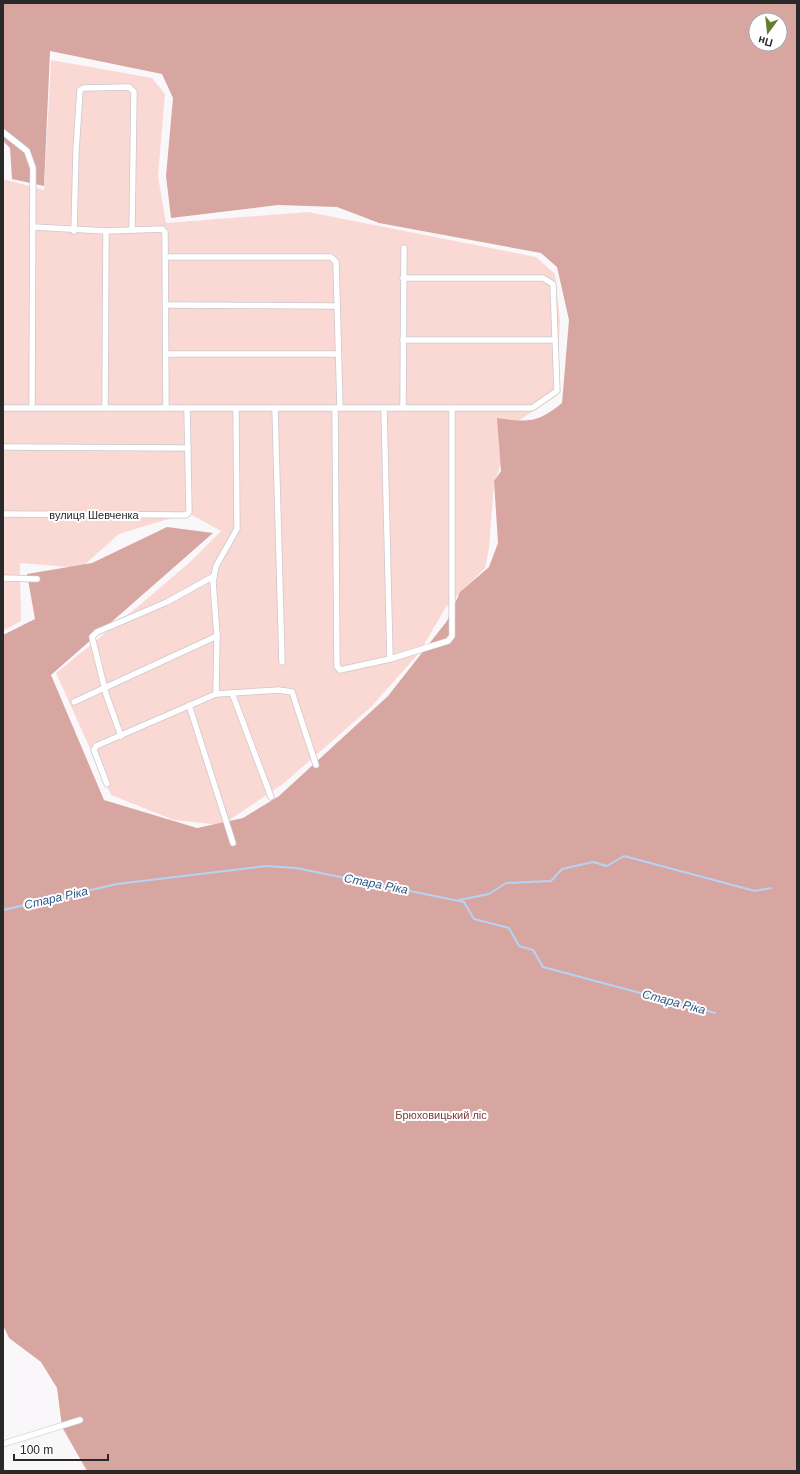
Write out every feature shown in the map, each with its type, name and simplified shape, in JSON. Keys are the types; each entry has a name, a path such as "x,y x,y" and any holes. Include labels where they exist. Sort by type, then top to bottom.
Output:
{"street":[{"path":"74,230 76,151 80,90 84,88 129,87 134,92 132,230"},
{"path":"3,132 27,152 33,168 32,408"},
{"path":"33,227 106,231 162,229 165,232 166,408"},
{"path":"105,408 106,231"},
{"path":"403,408 404,248"},
{"path":"166,257 331,257 336,262 337,666 340,670 390,659 448,641 452,636 452,408"},
{"path":"3,408 532,408 556,391 553,284 543,278 404,278"},
{"path":"166,305 337,306"},
{"path":"403,340 555,340"},
{"path":"166,354 337,354"},
{"path":"3,447 188,448 187,408"},
{"path":"275,408 282,662"},
{"path":"384,408 390,659"},
{"path":"216,694 214,576 216,566 237,528 236,409"},
{"name":"вулиця Шевченка","path":"3,514 186,516 189,512 188,448"},
{"path":"120,736 104,688 92,637 97,632 167,602 214,576"},
{"path":"3,578 37,579"},
{"path":"74,702 216,636"},
{"path":"107,784 94,750 96,746 216,694 279,690 292,692 316,765"},
{"path":"232,693 271,797"},
{"path":"189,705 233,843"},
{"path":"3,1444 80,1420"}],"shaded area":[{"path":"51,60 152,78 165,94 158,176 166,223 308,212 536,257 555,274 560,321 556,396 515,423 494,484 489,548 485,568 446,607 419,653 371,707 283,784 222,825 174,820 111,795 56,673 190,562 221,531 188,513 119,534 81,568 20,563 21,621 3,631 3,179 44,190"}],"green space":[{"name":"Брюховицький ліс","path":"3,3 797,3 797,1471 87,1471 62,1427 57,1388 41,1362 9,1338 3,1325 3,635 35,619 27,574 92,563 167,527 213,533 51,675 104,800 197,828 243,818 279,796 388,696 447,621 460,592 489,567 498,543 494,481 501,471 497,418 524,421 531,420 545,415 562,403 569,320 557,267 541,253 379,223 337,207 278,205 171,218 166,176 173,98 162,74 50,51 44,186 12,179 10,148 3,141"}],"waterway":[{"path":"459,900 489,894 506,883 551,881 562,869 593,862 607,866 624,856 755,891 771,888"},
{"name":"Стара Ріка","path":"3,910 117,884 267,866 296,868 464,902 474,919 509,928 519,946 533,950 543,967 715,1013"}]}
